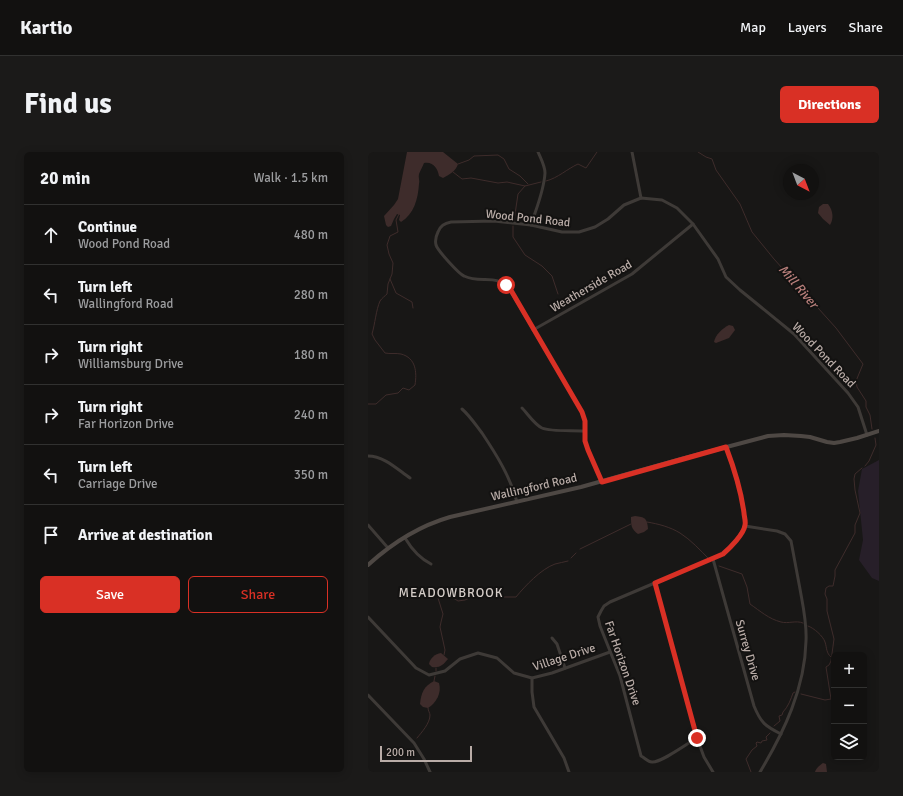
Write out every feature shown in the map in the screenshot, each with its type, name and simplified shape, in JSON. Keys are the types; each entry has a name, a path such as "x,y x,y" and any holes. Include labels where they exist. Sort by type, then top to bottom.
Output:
{"street":[{"path":"531,225 543,185 545,172 538,152"},
{"path":"632,152 641,198"},
{"name":"Wood Pond Road","path":"602,482 585,441 585,421 582,412 512,292 501,281 492,279 474,279 460,274 436,245 436,236 440,228 445,224 451,222 494,221 531,225 562,232 579,232 595,227 608,219 624,205 641,198 662,200 678,208 693,224 718,259 726,277 794,334 848,393 858,407 868,435"},
{"name":"Weatherside Road","path":"533,330 632,274 693,224"},
{"path":"522,408 536,424 543,429 584,430"},
{"path":"462,409 469,415 497,456 511,483 517,502"},
{"name":"Wallingford Road","path":"368,565 388,548 430,524 444,519 602,482 726,447 773,436 801,436 834,443 879,431"},
{"path":"726,447 743,504 745,526 777,531 785,534 791,541 805,616 806,641 804,667 796,699 781,734 760,772"},
{"path":"368,456 373,456 388,462 410,478"},
{"path":"368,525 388,548"},
{"name":"Far Horizon Drive","path":"697,738 670,755 655,762 648,761 641,756 620,676 600,626 598,617 604,606 610,602 723,554 731,548 745,526"},
{"path":"405,538 425,561 431,564"},
{"name":"Surrey Drive","path":"713,559 757,715 770,729 781,734"},
{"path":"655,583 697,738 704,757 713,772"},
{"name":"Village Drive","path":"368,617 416,668 429,675 445,671 460,659 478,653 496,658 514,673 532,678 552,673 610,652"},
{"path":"552,638 556,644 565,668"},
{"path":"532,678 534,707 564,758 569,772"},
{"path":"368,695 414,743 430,772"}],"shaded area":[{"path":"407,152 443,152 458,164 454,171 443,178 439,176 438,171 432,164 424,163 419,174 418,195 412,210 401,222 399,220 400,215 397,214 391,226 388,227 384,216 398,199"},
{"path":"823,204 828,204 832,212 830,225 818,213 819,207"},
{"path":"729,325 733,326 735,330 729,338 716,343 714,342 720,332"},
{"path":"879,460 879,581 872,578 859,560 863,540 858,491 862,469"},
{"path":"635,516 645,519 648,529 638,534 633,529 631,517"},
{"path":"441,653 448,659 441,666 432,667 429,664 430,660 435,655"},
{"path":"434,681 439,683 440,687 438,697 428,708 423,707 420,704 422,693 428,685"},
{"path":"823,763 826,764 827,772 815,772 817,768"}],"waterway":[{"path":"546,181 555,178 578,164 586,168 597,152"},
{"name":"Mill River","path":"698,152 712,159 716,170 740,204 752,232 774,259 836,328 863,364 856,381 857,387 866,401 866,407 870,415 872,429"},
{"path":"458,164 469,160 474,156 498,155 504,159 509,169 520,176 528,184"},
{"path":"453,172 462,179 471,178 498,183 507,182 525,186 541,182"},
{"path":"514,221 518,194 525,186"},
{"path":"368,404 376,404 386,395 398,393 403,388 409,390 415,385 416,375 413,362 401,354 385,353 372,334 379,305 381,300 387,294 388,284 392,274 393,263 387,245 390,236 398,232 396,220 399,214"},
{"path":"513,226 513,237 525,255 542,266 552,276 558,294"},
{"path":"390,279 396,293 412,302 413,308"},
{"name":"Mill River","path":"865,466 869,461 876,445 875,438"},
{"name":"Mill River","path":"801,694 825,700 831,699 826,667 831,661 834,639 827,611 827,599 825,594 826,588 833,586 835,570 855,533 855,525 860,513 854,479 855,474 862,468"},
{"path":"647,522 664,526 680,533 692,542 709,559"},
{"path":"580,549 631,524"},
{"path":"571,558 576,553"},
{"path":"444,655 445,650 440,627 443,614 438,598 443,593 458,601 465,600 485,591 504,597 516,597 544,570 555,564 568,561"},
{"path":"719,566 742,574 747,587 750,604 772,619 786,623 803,623"},
{"path":"808,626 822,637 825,642 827,652 831,657"},
{"path":"434,681 435,676"},
{"name":"Mill River","path":"774,726 780,721 779,716 782,715 793,693 795,692"},
{"path":"417,738 429,721 430,715 428,708"},
{"name":"Mill River","path":"751,772 746,759 752,750 757,746 756,743 761,743 762,741 767,740 766,737 770,733"}],"district":[{"name":"MEADOWBROOK","path":"451,592"}],"route":[{"path":"506,285 512,292 582,412 585,421 585,441 602,482 726,447 743,504 745,526 731,548 723,554 655,583 697,738"}]}
